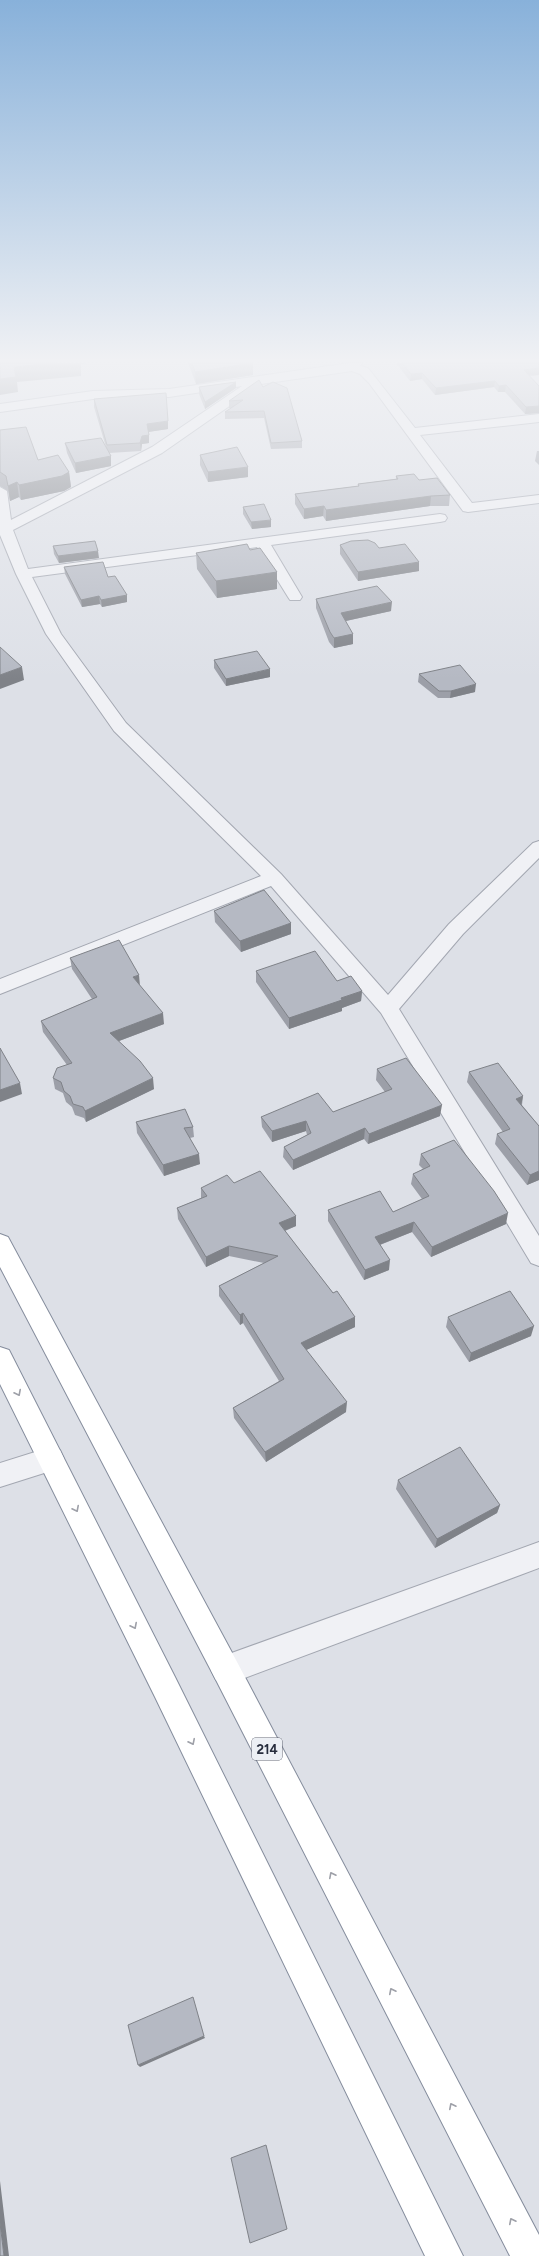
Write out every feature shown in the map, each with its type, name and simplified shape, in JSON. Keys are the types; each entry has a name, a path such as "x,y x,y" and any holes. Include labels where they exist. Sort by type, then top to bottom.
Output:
{"highway":[{"name":"214","path":"0,1244 226,1670 530,2256"},
{"path":"0,1358 165,1687 444,2256"}],"street":[{"path":"3,529 121,468"},
{"path":"439,468 468,508 539,499"},
{"path":"0,491 3,529 23,574 54,634 120,727 274,878 388,1008 539,1256"},
{"path":"23,574 440,518"},
{"path":"261,541 295,597"},
{"path":"388,1008 456,930 539,847"},
{"path":"0,987 274,878"},
{"path":"0,1475 50,1459"},
{"path":"226,1670 539,1555"}],"building":[{"path":"0,468 67,468 69,472 62,476 19,485 17,482 8,486 6,476 0,472"},
{"path":"206,468 238,468 208,472"},
{"path":"414,474 419,480 437,478 450,495 431,496 326,510 324,506 304,509 295,494 359,486 358,484 398,479 396,476"},
{"path":"264,504 271,520 251,522 243,507"},
{"path":"368,540 375,543 379,548 405,544 419,562 358,572 340,545 351,541"},
{"path":"95,541 98,551 58,556 53,546"},
{"path":"247,544 250,550 260,548 277,572 216,581 196,553"},
{"path":"103,562 108,577 115,576 127,595 101,600 99,596 81,600 64,567"},
{"path":"377,586 392,602 341,613 353,634 334,638 316,599"},
{"path":"0,647 22,667 0,675"},
{"path":"257,651 270,669 226,679 214,660"},
{"path":"460,665 476,684 451,691 439,691 419,674"},
{"path":"264,890 291,923 240,941 214,911"},
{"path":"119,940 139,975 133,977 163,1013 110,1033 140,1061 153,1078 85,1111 83,1107 73,1104 70,1096 64,1091 61,1082 53,1078 57,1068 72,1063 41,1021 97,997 70,958"},
{"path":"315,951 337,981 351,976 362,991 341,998 342,1000 289,1018 256,971"},
{"path":"0,1048 20,1083 0,1090"},
{"path":"406,1058 442,1105 369,1134 365,1128 293,1160 284,1147 311,1133 306,1121 272,1131 261,1117 318,1093 333,1112 392,1089 377,1069"},
{"path":"498,1063 523,1096 516,1099 539,1126 539,1171 530,1175 497,1134 510,1129 469,1072"},
{"path":"185,1109 193,1127 184,1128 199,1154 163,1165 136,1122"},
{"path":"454,1140 494,1191 508,1213 432,1247 414,1222 375,1237 390,1260 365,1270 328,1210 380,1191 393,1212 429,1196 413,1174 430,1166 421,1154"},
{"path":"260,1171 296,1216 279,1223 333,1293 337,1291 355,1317 301,1343 347,1402 265,1452 233,1408 284,1379 243,1313 240,1315 219,1286 278,1256 229,1246 206,1257 177,1208 207,1196 201,1188 227,1175 234,1183"},
{"path":"510,1291 534,1326 471,1353 448,1317"},
{"path":"460,1447 500,1505 437,1539 398,1480"},
{"path":"193,1997 204,2036 138,2065 128,2025"},
{"path":"266,2145 287,2229 250,2243 231,2158"},
{"path":"0,2223 4,2256 0,2256"}]}
